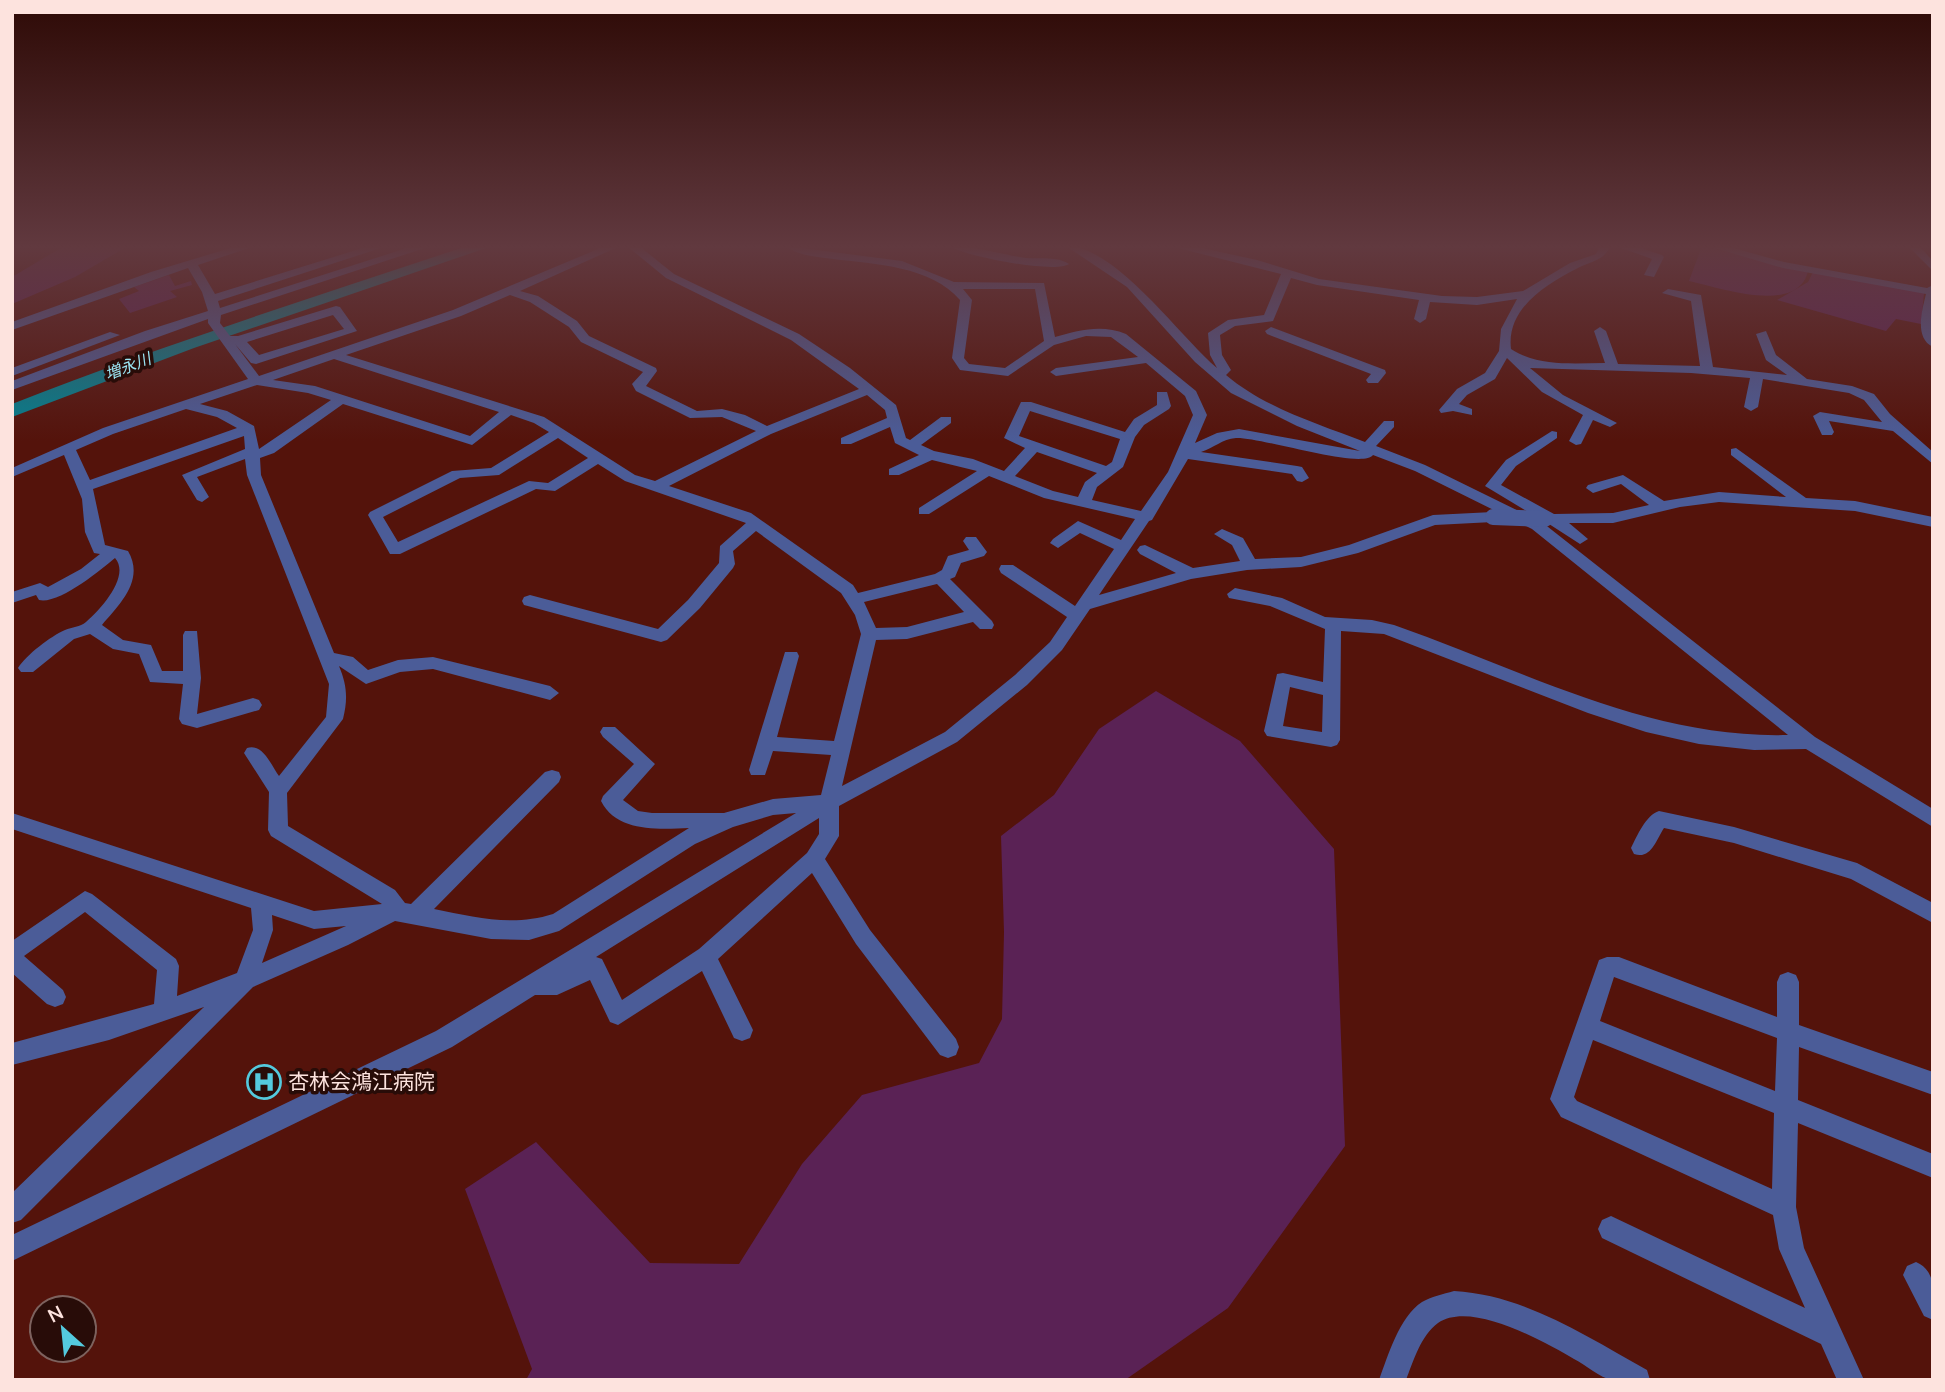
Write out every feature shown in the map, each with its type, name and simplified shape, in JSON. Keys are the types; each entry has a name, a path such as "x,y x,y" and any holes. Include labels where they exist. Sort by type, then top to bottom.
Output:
{"street":[{"path":"12,326 55,311"},
{"path":"12,372 180,311"},
{"path":"12,386 208,311"},
{"path":"214,311 256,382"},
{"path":"230,339 332,311"},
{"path":"230,339 256,360 351,331 337,311"},
{"path":"12,473 187,405 454,311"},
{"path":"553,311 573,324 585,339 651,370 639,384 641,388 695,415 710,410 746,418 766,431"},
{"path":"740,311 810,346 869,390 891,408 900,440 910,446 930,455 968,462 1005,479 1066,500 1147,517"},
{"path":"12,1248 444,1039 829,802 951,737 1021,680 1056,646 1147,517 1186,450 1198,424 1199,406 1191,394 1122,337 1102,331 1069,335 1050,342 1008,372 965,367 958,358 964,311"},
{"path":"1045,311 1050,342"},
{"path":"1156,311 1217,376 1265,407 1455,484 1536,526 1809,742 1933,819"},
{"path":"1275,311 1270,325 1272,340 1283,348"},
{"path":"1420,319 1422,311"},
{"path":"1516,311 1510,320 1504,344 1511,355 1543,389 1610,423"},
{"path":"1699,311 1707,371"},
{"path":"1929,311 1927,331 1933,343"},
{"path":"1217,376 1225,370 1216,355 1214,333 1232,323 1270,325 1382,373"},
{"path":"1600,331 1613,368"},
{"path":"1762,334 1770,357 1804,381"},
{"path":"334,355 539,420 630,478 718,505 756,523 847,589 864,612 869,634 829,802 829,836 814,859 706,956 618,1015 594,966 559,985 542,988 533,984"},
{"path":"1511,355 1530,365 1707,371 1804,381 1852,390 1870,397 1897,428 1933,460"},
{"path":"1467,412 1448,408 1462,392 1490,376 1511,355"},
{"path":"1056,372 1148,359"},
{"path":"1751,407 1756,375"},
{"path":"256,382 310,389 472,441 509,410"},
{"path":"655,487 766,431 869,390"},
{"path":"1084,502 1090,485 1118,464 1128,437 1139,422 1164,407 1162,395"},
{"path":"202,497 190,475 269,450 341,399"},
{"path":"187,405 222,414 249,429"},
{"path":"1110,472 1011,438 1026,405 1128,437"},
{"path":"1576,441 1590,414"},
{"path":"1827,432 1820,416 1897,428"},
{"path":"845,441 895,421"},
{"path":"910,446 946,421"},
{"path":"1186,450 1201,448 1222,435 1242,433 1345,456 1366,456 1368,447 1389,424"},
{"path":"249,429 254,475 338,684 338,705 334,719 278,791"},
{"path":"85,487 249,429"},
{"path":"494,472 559,432"},
{"path":"1552,435 1511,463 1492,486 1580,539"},
{"path":"1256,466 1258,436"},
{"path":"1005,479 1034,446"},
{"path":"68,449 91,508 90,528 93,539 99,549 110,554 124,555 128,562 126,579 90,628"},
{"path":"1186,450 1256,466 1297,470 1302,478"},
{"path":"1736,452 1802,502"},
{"path":"894,472 930,455"},
{"path":"534,484 395,550 375,515 457,474 494,472 550,488 598,457"},
{"path":"924,512 987,471"},
{"path":"1593,488 1623,479 1661,506"},
{"path":"1007,569 1081,610 1191,575 1250,565 1301,562 1353,550 1433,520 1493,517 1613,518 1661,506 1718,497 1855,506 1933,522"},
{"path":"1917,517 1933,505"},
{"path":"530,601 661,636 694,604 727,564 725,550 756,523"},
{"path":"1058,543 1078,526 1125,548"},
{"path":"1222,534 1238,542 1250,565"},
{"path":"855,599 940,578 949,573 954,560 979,552 971,541"},
{"path":"1145,550 1191,575"},
{"path":"13,598 40,588 45,596 87,573 110,554"},
{"path":"869,634 907,633 981,620 940,578"},
{"path":"1235,594 1275,601 1325,623 1387,628 1567,698 1665,731 1729,744 1768,746 1809,742"},
{"path":"1332,691 1333,623"},
{"path":"27,668 68,635 90,628 99,630 119,645 145,649 156,677 192,678"},
{"path":"191,635 192,678 188,719 197,721 253,705"},
{"path":"758,770 791,656"},
{"path":"328,659 347,661 366,678 398,666 433,663 550,693"},
{"path":"609,732 646,765 610,801 633,818 652,821 728,820"},
{"path":"766,743 841,749"},
{"path":"253,753 278,791 278,830 388,896 407,912"},
{"path":"12,1054 76,1041 165,1010 245,981 407,912 552,777"},
{"path":"13,823 314,919 407,912 491,930 529,931 559,922 688,838 728,820 762,809 829,802"},
{"path":"1641,848 1659,819 1734,835 1857,872 1933,914"},
{"path":"814,859 863,937 948,1047"},
{"path":"12,953 85,900 168,966 165,1010"},
{"path":"12,1211 245,981 263,930 261,902"},
{"path":"706,956 742,1030"},
{"path":"12,959 55,997"},
{"path":"1784,1207 1569,1109 1562,1099 1606,967 1619,967 1933,1084"},
{"path":"1788,982 1784,1207 1792,1250 1851,1380"},
{"path":"1586,1026 1933,1166"},
{"path":"1611,1229 1830,1335"},
{"path":"1916,1275 1933,1307"},
{"path":"1392,1380 1407,1345 1429,1314 1454,1302 1490,1306 1517,1316 1637,1380"}],"shaded area":[{"path":"1816,311 1922,311 1921,324 1896,319 1886,331"},
{"path":"1156,691 1240,741 1334,849 1345,1146 1228,1308 1125,1380 526,1380 532,1369 465,1189 536,1142 650,1263 739,1264 802,1164 862,1095 979,1063 1002,1019 1004,932 1001,836 1054,795 1099,729"}],"waterway":[{"name":"増永川","path":"12,411 188,345 288,311"}],"place":[{"name":"杏林会鴻江病院","path":"264,1082"}]}
